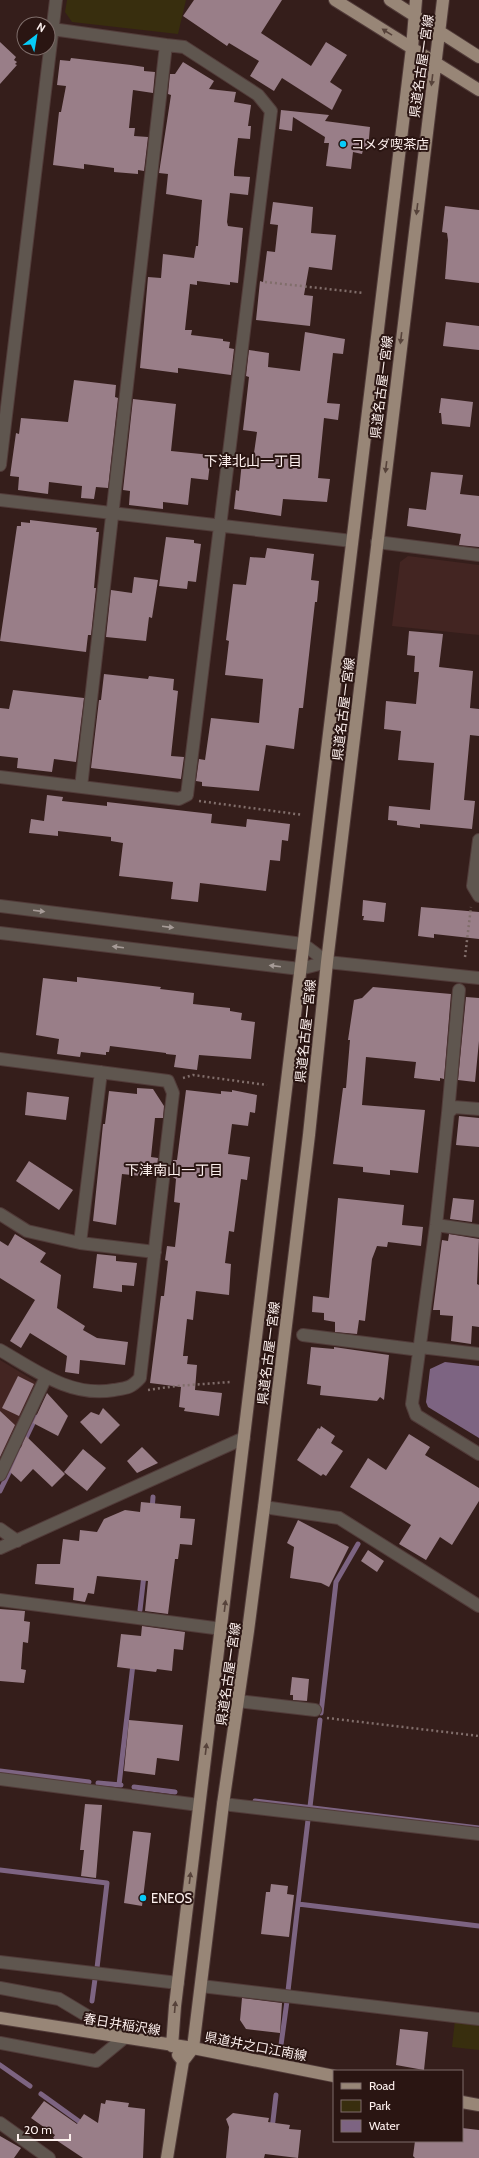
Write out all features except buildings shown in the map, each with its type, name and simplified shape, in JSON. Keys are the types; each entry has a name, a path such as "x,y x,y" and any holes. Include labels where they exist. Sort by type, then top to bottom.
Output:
{"main road":[{"path":"335,0 479,90"},
{"path":"390,0 479,57"},
{"name":"県道名古屋一宮線","path":"172,2046 199,1805 222,1629 303,944 412,48 416,0"},
{"name":"県道名古屋一宮線","path":"193,2048 223,1804 264,1508 309,1135 327,962 434,61 440,32 443,0"},
{"name":"春日井稲沢線","path":"0,2018 172,2046 183,2061"},
{"name":"県道井之口江南線","path":"172,2046 193,2048 333,2076"},
{"path":"167,2158 183,2061 193,2048"},
{"path":"463,2102 479,2105"}],"street":[{"path":"54,16 56,0"},
{"path":"0,777 179,798 188,795 271,111 258,95 184,48 56,30"},
{"path":"81,787 166,45"},
{"path":"0,465 49,56"},
{"path":"0,500 352,541"},
{"path":"377,542 479,555"},
{"path":"476,891 479,840"},
{"path":"0,906 303,944 327,962"},
{"path":"0,933 300,969 327,962 479,978"},
{"path":"459,990 436,1225 412,1404 416,1415 479,1454"},
{"path":"0,1059 168,1081 173,1092 140,1378 132,1387 99,1393 71,1388 46,1377 0,1350"},
{"path":"80,1243 101,1072"},
{"path":"448,1112 454,1107 479,1110"},
{"path":"0,1214 26,1232 80,1243 155,1252"},
{"path":"436,1225 479,1231"},
{"path":"303,1335 479,1354"},
{"path":"0,1475 46,1377"},
{"path":"0,1548 244,1438"},
{"path":"264,1508 338,1518 479,1606"},
{"path":"0,1529 17,1541"},
{"path":"0,1600 222,1629"},
{"path":"238,1701 315,1710"},
{"path":"0,1779 199,1805"},
{"path":"223,1804 479,1834"},
{"path":"0,1962 178,1983"},
{"path":"201,1986 479,2019"},
{"path":"0,1988 59,1999 124,2038 96,2061 0,2043"},
{"path":"0,2123 49,2158"}],"path":[{"path":"250,280 364,293"},
{"path":"179,798 302,815"},
{"path":"465,957 476,891"},
{"path":"168,1081 194,1075 267,1085"},
{"path":"132,1387 149,1391 176,1386 230,1382"},
{"path":"315,1710 319,1717 479,1736"}],"shaded area":[{"path":"408,556 479,565 479,635 392,626 400,562"},
{"path":"0,1360 38,1383 0,1462"}],"green space":[{"path":"67,0 186,0 178,34 72,22 65,12"},
{"path":"455,2020 479,2022 479,2050 452,2047"}],"water":[{"path":"445,1362 479,1366 479,1438 428,1407 426,1402 430,1369"}],"waterway":[{"path":"24,1442 36,1417"},
{"path":"0,1491 20,1450"},
{"path":"152,1510 153,1497"},
{"path":"321,1713 336,1582 358,1544"},
{"path":"140,1610 144,1575"},
{"path":"119,1785 133,1664"},
{"path":"310,1807 320,1720"},
{"path":"0,1771 89,1782"},
{"path":"98,1783 121,1785"},
{"path":"134,1787 175,1792"},
{"path":"255,1801 479,1828"},
{"path":"298,1904 308,1820"},
{"path":"0,1870 107,1883 97,1968"},
{"path":"288,1991 298,1904 479,1926"},
{"path":"92,2001 95,1979"},
{"path":"281,2045 287,2001"},
{"path":"0,2065 30,2086"},
{"path":"41,2094 84,2125"},
{"path":"272,2129 276,2095"}],"place":[{"name":"コメダ喫茶店","path":"343,144"},
{"name":"ENEOS","path":"143,1898"}],"district":[{"name":"下津北山一丁目","path":"253,461"},
{"name":"下津南山一丁目","path":"174,1170"}]}
